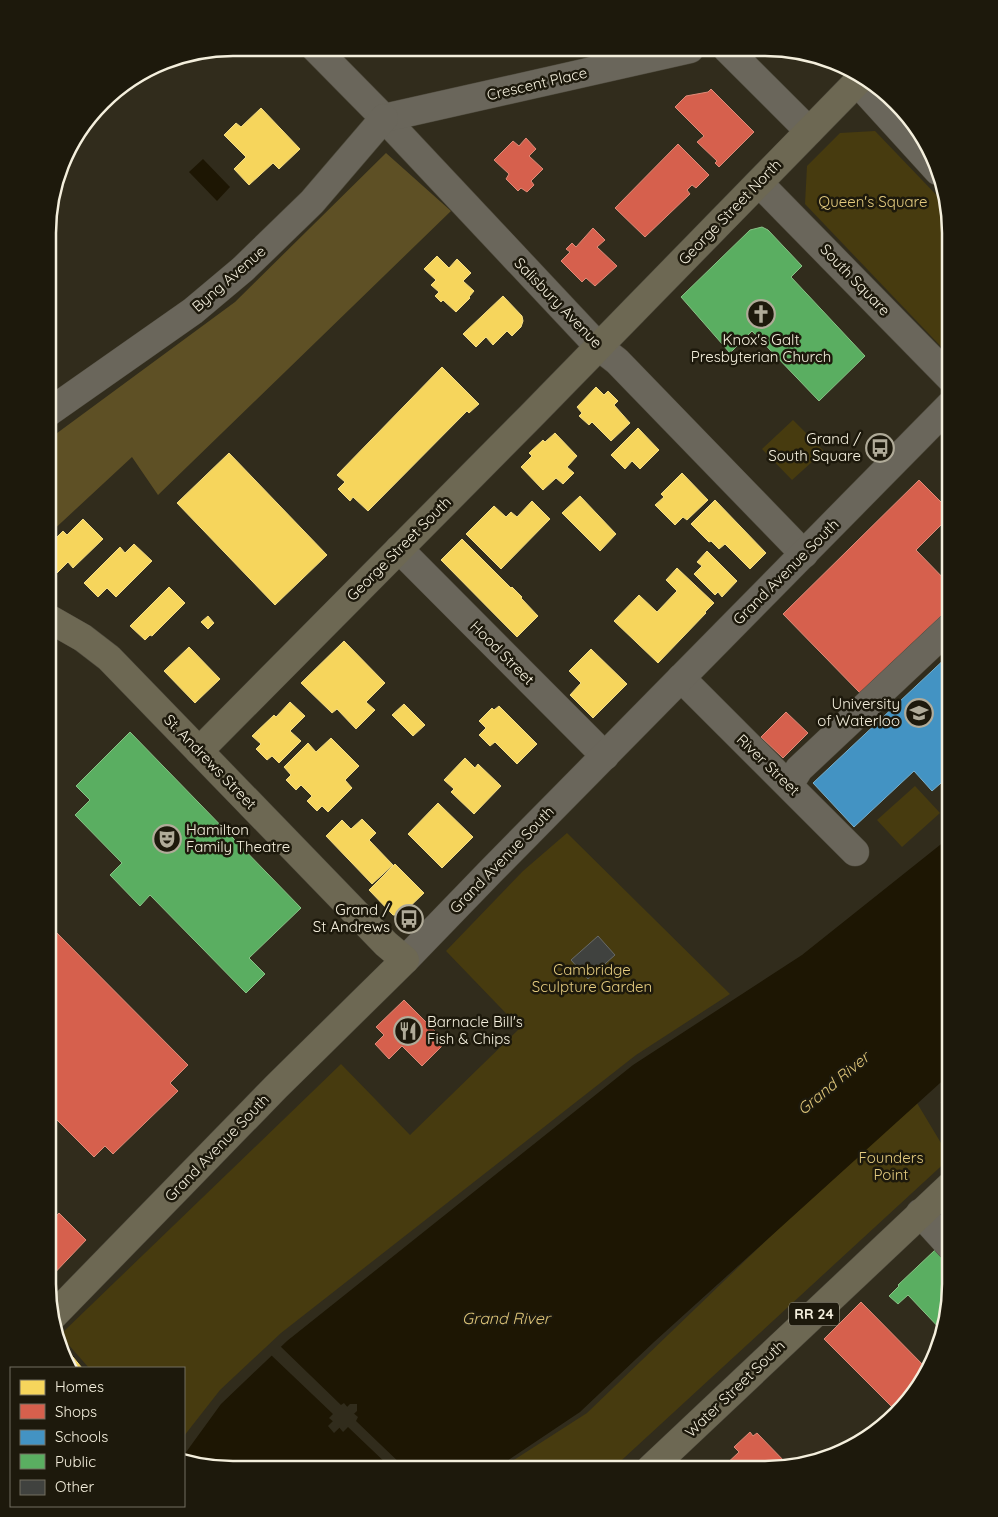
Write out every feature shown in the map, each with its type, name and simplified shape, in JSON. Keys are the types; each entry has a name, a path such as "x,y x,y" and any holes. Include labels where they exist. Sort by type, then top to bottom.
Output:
{"main road":[{"name":"George Street North","path":"599,347 856,82"},
{"name":"George Street South","path":"199,751 599,347"},
{"name":"St. Andrews Street","path":"56,623 83,638 108,658 386,944 405,960"},
{"name":"Grand Avenue South","path":"59,1310 276,1087 405,960"},
{"name":"Water Street South","path":"658,1461 942,1193"}],"street":[{"name":"Crescent Place","path":"384,118 658,56"},
{"path":"735,56 809,131"},
{"name":"Salisbury Avenue","path":"324,57 384,118 599,347 617,361 804,554"},
{"path":"869,91 921,151"},
{"name":"Byng Avenue","path":"56,407 193,312 243,269 312,202 384,118"},
{"name":"South Square","path":"759,183 942,370"},
{"name":"Grand Avenue South","path":"405,960 942,413"},
{"name":"Hood Street","path":"399,549 605,756"},
{"path":"789,785 799,768 942,634"},
{"name":"River Street","path":"681,678 855,852"},
{"path":"920,1214 942,1237"}],"green space":[{"name":"Queen's Square","path":"875,131 937,196 942,233 942,348 805,204 807,166 840,133"},
{"path":"793,420 824,451 792,480 762,449"},
{"path":"915,786 940,813 902,847 877,820"},
{"name":"Cambridge Sculpture Garden","path":"567,833 730,994 636,1055 281,1333 220,1390 185,1435 185,1367 88,1367 67,1343 63,1332 341,1064 410,1135 520,1028 446,951 523,871"},
{"name":"Founders Point","path":"914,1098 942,1145 942,1165 621,1461 512,1461 587,1413"}],"shaded area":[{"path":"386,153 451,211 158,495 132,457 56,528 56,434 235,302"}],"water":[{"path":"203,159 230,187 217,201 189,172"},
{"name":"Grand River","path":"942,843 942,1081 654,1342 580,1412 507,1461 233,1461 185,1454 221,1404 287,1341 633,1065 802,955","holes":["350,1404 357,1404 357,1411 334,1433 328,1426"]}],"pier":[{"path":"279,1345 341,1405 344,1403 349,1409 335,1423 329,1418 333,1414 270,1354"},
{"path":"352,1412 358,1417 356,1421 398,1461 384,1461 348,1427 343,1432 338,1426"}],"building: Homes":[{"path":"261,108 300,149 279,169 273,163 249,185 234,169 246,157 224,135 236,123 241,127"},
{"path":"437,256 449,268 457,259 471,273 463,281 474,291 470,298 456,312 443,300 441,302 435,296 439,292 431,285 436,280 424,269"},
{"path":"503,296 522,316 521,327 512,336 507,331 493,345 486,337 476,347 463,334"},
{"path":"442,367 479,404 469,413 467,411 368,511 353,497 350,501 338,489 345,482 337,475"},
{"path":"596,387 604,395 608,391 618,401 614,405 630,423 611,441 592,422 589,425 579,416 582,413 577,407"},
{"path":"638,428 659,450 640,469 632,461 625,469 611,455"},
{"path":"555,433 577,456 567,467 574,473 563,484 556,478 543,490 521,467 532,456 529,453 543,440 545,442"},
{"path":"229,453 327,555 275,605 177,503"},
{"path":"682,473 708,500 687,520 683,517 675,525 655,505 664,497 661,494"},
{"path":"580,496 616,534 600,551 562,513"},
{"path":"715,500 766,553 750,569 725,544 719,549 691,524"},
{"path":"532,501 550,519 501,569 466,534 494,506 506,517 511,512 517,517"},
{"path":"83,519 103,539 73,568 68,562 56,574 56,538 63,531 67,535"},
{"path":"462,539 522,597 538,616 517,637 441,560"},
{"path":"134,544 152,561 116,597 107,588 98,597 84,583 120,547 125,553"},
{"path":"707,551 737,581 722,597 718,592 715,595 694,574 702,566 697,562"},
{"path":"677,568 714,603 658,663 614,621 639,595 657,612 677,591 666,580"},
{"path":"169,587 185,603 152,636 150,635 145,640 130,626"},
{"path":"208,616 214,623 208,629 201,622"},
{"path":"344,641 385,683 366,702 375,710 356,729 337,709 332,713 301,683"},
{"path":"189,647 220,679 195,703 164,671"},
{"path":"591,649 627,684 593,718 570,695 581,683 569,671"},
{"path":"290,702 305,716 290,731 301,741 279,763 272,756 267,760 256,749 261,744 252,736 274,715 276,717"},
{"path":"404,704 425,725 413,736 392,715"},
{"path":"499,706 537,744 517,764 495,742 490,746 479,735 486,728 479,721 492,708 494,710"},
{"path":"331,738 359,766 345,780 352,788 328,812 322,806 317,811 307,801 312,796 301,785 296,790 286,780 291,775 284,767 308,743 316,752"},
{"path":"465,758 475,768 478,764 501,786 474,814 451,792 454,789 444,780"},
{"path":"438,803 473,837 442,868 408,834"},
{"path":"362,819 376,833 369,840 393,865 372,884 326,836 342,820 351,829"},
{"path":"395,864 424,893 401,915 393,915 369,890"},
{"path":"72,1356 81,1367 78,1367"}],"building: Shops":[{"path":"711,89 754,132 719,167 715,163 717,161 697,142 704,136 675,107 686,96 708,92"},
{"path":"526,138 536,149 529,156 543,169 531,181 534,185 527,192 521,188 518,191 506,179 509,174 494,160 513,141 519,146"},
{"path":"678,144 709,175 696,188 692,185 687,190 690,194 645,237 615,208"},
{"path":"593,228 605,240 597,247 617,266 595,286 586,278 582,282 561,261 570,252 566,249 572,243 576,247"},
{"path":"919,480 942,503 942,524 916,550 942,577 942,615 861,694 783,614"},
{"path":"786,712 808,733 783,758 761,737"},
{"path":"56,932 188,1065 170,1083 178,1091 113,1154 105,1146 94,1157 56,1119"},
{"name":"Barnacle Bill's Fish & Chips","path":"404,1000 446,1042 422,1066 402,1046 389,1059 375,1044 384,1035 376,1027"},
{"path":"59,1213 86,1240 56,1272 56,1216"},
{"path":"861,1302 922,1364 912,1382 892,1407 824,1339"},
{"path":"750,1432 753,1436 757,1433 783,1459 729,1461 739,1452 734,1447"}],"building: Schools":[{"name":"University of Waterloo","path":"942,662 942,782 932,791 914,771 854,827 813,783"}],"building: Public":[{"name":"Knox's Galt Presbyterian Church","path":"762,227 768,230 802,266 791,277 865,356 819,401 752,331 730,353 681,297 750,230"},
{"name":"Hamilton Family Theatre","path":"130,732 301,908 249,958 265,974 246,993 150,895 140,906 110,875 122,863 75,815 90,800 76,786"},
{"path":"935,1250 942,1257 942,1284 937,1325 908,1295 898,1304 889,1296"}],"building: Other":[{"path":"598,936 615,955 588,979 571,960"}],"place":[{"name":"Knox's Galt Presbyterian Church","path":"761,314"},
{"name":"Grand / South Square","path":"880,448"},
{"name":"University of Waterloo","path":"919,713"},
{"name":"Hamilton Family Theatre","path":"167,839"},
{"name":"Grand / St Andrews","path":"409,919"},
{"name":"Barnacle Bill's Fish & Chips","path":"408,1031"}]}
